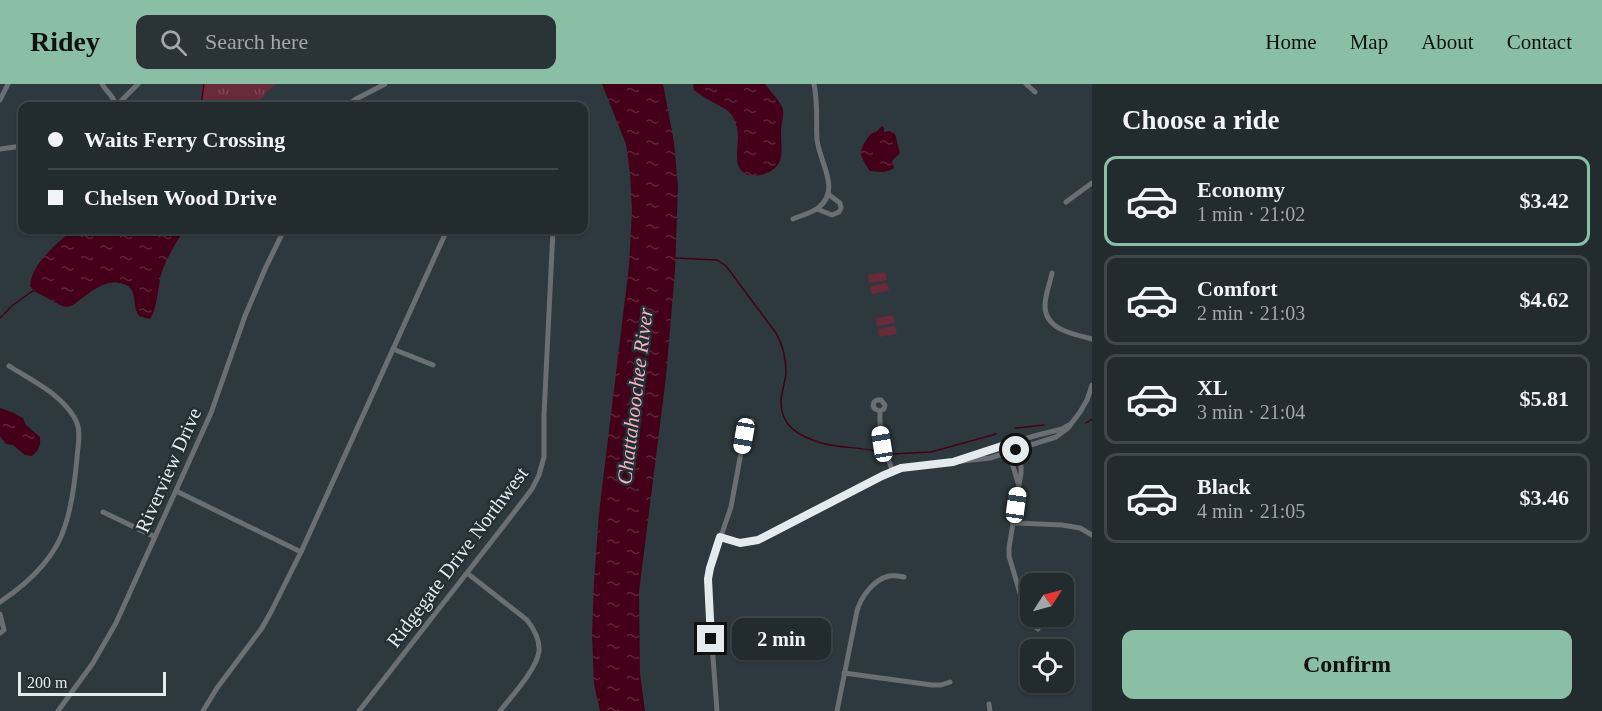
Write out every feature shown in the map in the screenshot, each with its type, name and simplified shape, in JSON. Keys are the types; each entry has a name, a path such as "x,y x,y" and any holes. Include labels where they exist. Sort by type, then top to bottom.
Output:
{"street":[{"path":"0,100 8,84"},
{"path":"102,84 114,102"},
{"path":"120,102 138,84"},
{"path":"352,102 385,84"},
{"path":"793,219 819,207 831,186 817,141 817,96 814,84"},
{"path":"1026,84 1035,92"},
{"path":"0,149 18,147"},
{"path":"1066,202 1092,183"},
{"path":"816,208 832,215 839,212 840,203 828,194"},
{"name":"Riverview Drive","path":"58,711 93,663 107,639 155,537 211,413 245,316 282,234"},
{"path":"203,711 217,688 262,628 300,552 445,234"},
{"name":"Ridgegate Drive Northwest","path":"360,711 532,489 539,475 544,457 544,415 554,234"},
{"path":"1052,273 1044,304 1049,320 1059,329 1092,339"},
{"path":"393,349 433,365"},
{"path":"0,602 36,573 54,549 65,527 76,475 80,433 75,419 62,402 41,384 9,366"},
{"path":"720,537 740,543 758,540 901,468 982,459 1056,437 1068,428 1080,412 1092,385"},
{"path":"880,411 879,425 882,444 893,472"},
{"path":"717,711 708,591 710,568 733,498 744,436 752,422"},
{"path":"953,462 1070,425"},
{"path":"1014,442 1021,466 1009,548 1011,565 1027,617 1038,629"},
{"path":"1006,444 1018,486"},
{"path":"176,491 300,552"},
{"path":"104,513 155,537"},
{"path":"1013,523 1062,525 1080,528 1092,536"},
{"path":"467,573 527,620 533,627 538,640 539,652 530,671 502,710"},
{"path":"837,711 857,611 862,598 887,576 904,577"},
{"path":"0,614 4,630 0,633"},
{"path":"844,673 932,685 950,682"},
{"path":"989,704 990,711"}],"green space":[{"path":"204,84 275,84 258,102 201,102"},
{"path":"885,272 887,280 869,283 868,275"},
{"path":"887,283 889,291 871,294 870,286"},
{"path":"893,315 895,323 877,326 876,318"},
{"path":"895,326 897,334 879,337 878,329"}],"water":[{"name":"Chattahoochee River","path":"602,84 663,84 674,142 678,187 675,271 666,377 639,592 640,673 645,711 600,711 594,684 592,634 599,513 629,266 632,211 626,144"},
{"path":"693,84 765,84 783,110 781,158 776,167 757,175 741,171 737,160 738,134 733,117 727,110 694,90"},
{"path":"882,126 884,132 890,131 895,134 900,153 892,161 894,168 891,170 870,171 861,155 862,148 871,133 876,132"},
{"path":"68,234 182,234 163,269 156,304 150,319 139,316 131,289 116,282 103,285 67,307 34,291 30,286 35,270 46,254"},
{"path":"0,408 23,418 26,425 40,437 39,447 32,456 25,455 13,445 6,444 0,436"}],"waterway":[{"path":"202,102 204,84"},
{"path":"675,258 717,260 726,266 776,333 785,357 786,368 781,400 782,409 792,429 821,443 876,451"},
{"path":"0,318 34,290"},
{"path":"1086,423 1092,419"},
{"path":"1015,428 1044,425"},
{"path":"893,454 931,452 996,434"}],"route":[{"path":"711,639 708,579 720,537 740,543 758,540 901,468 953,462 1014,442 1016,450"}]}
